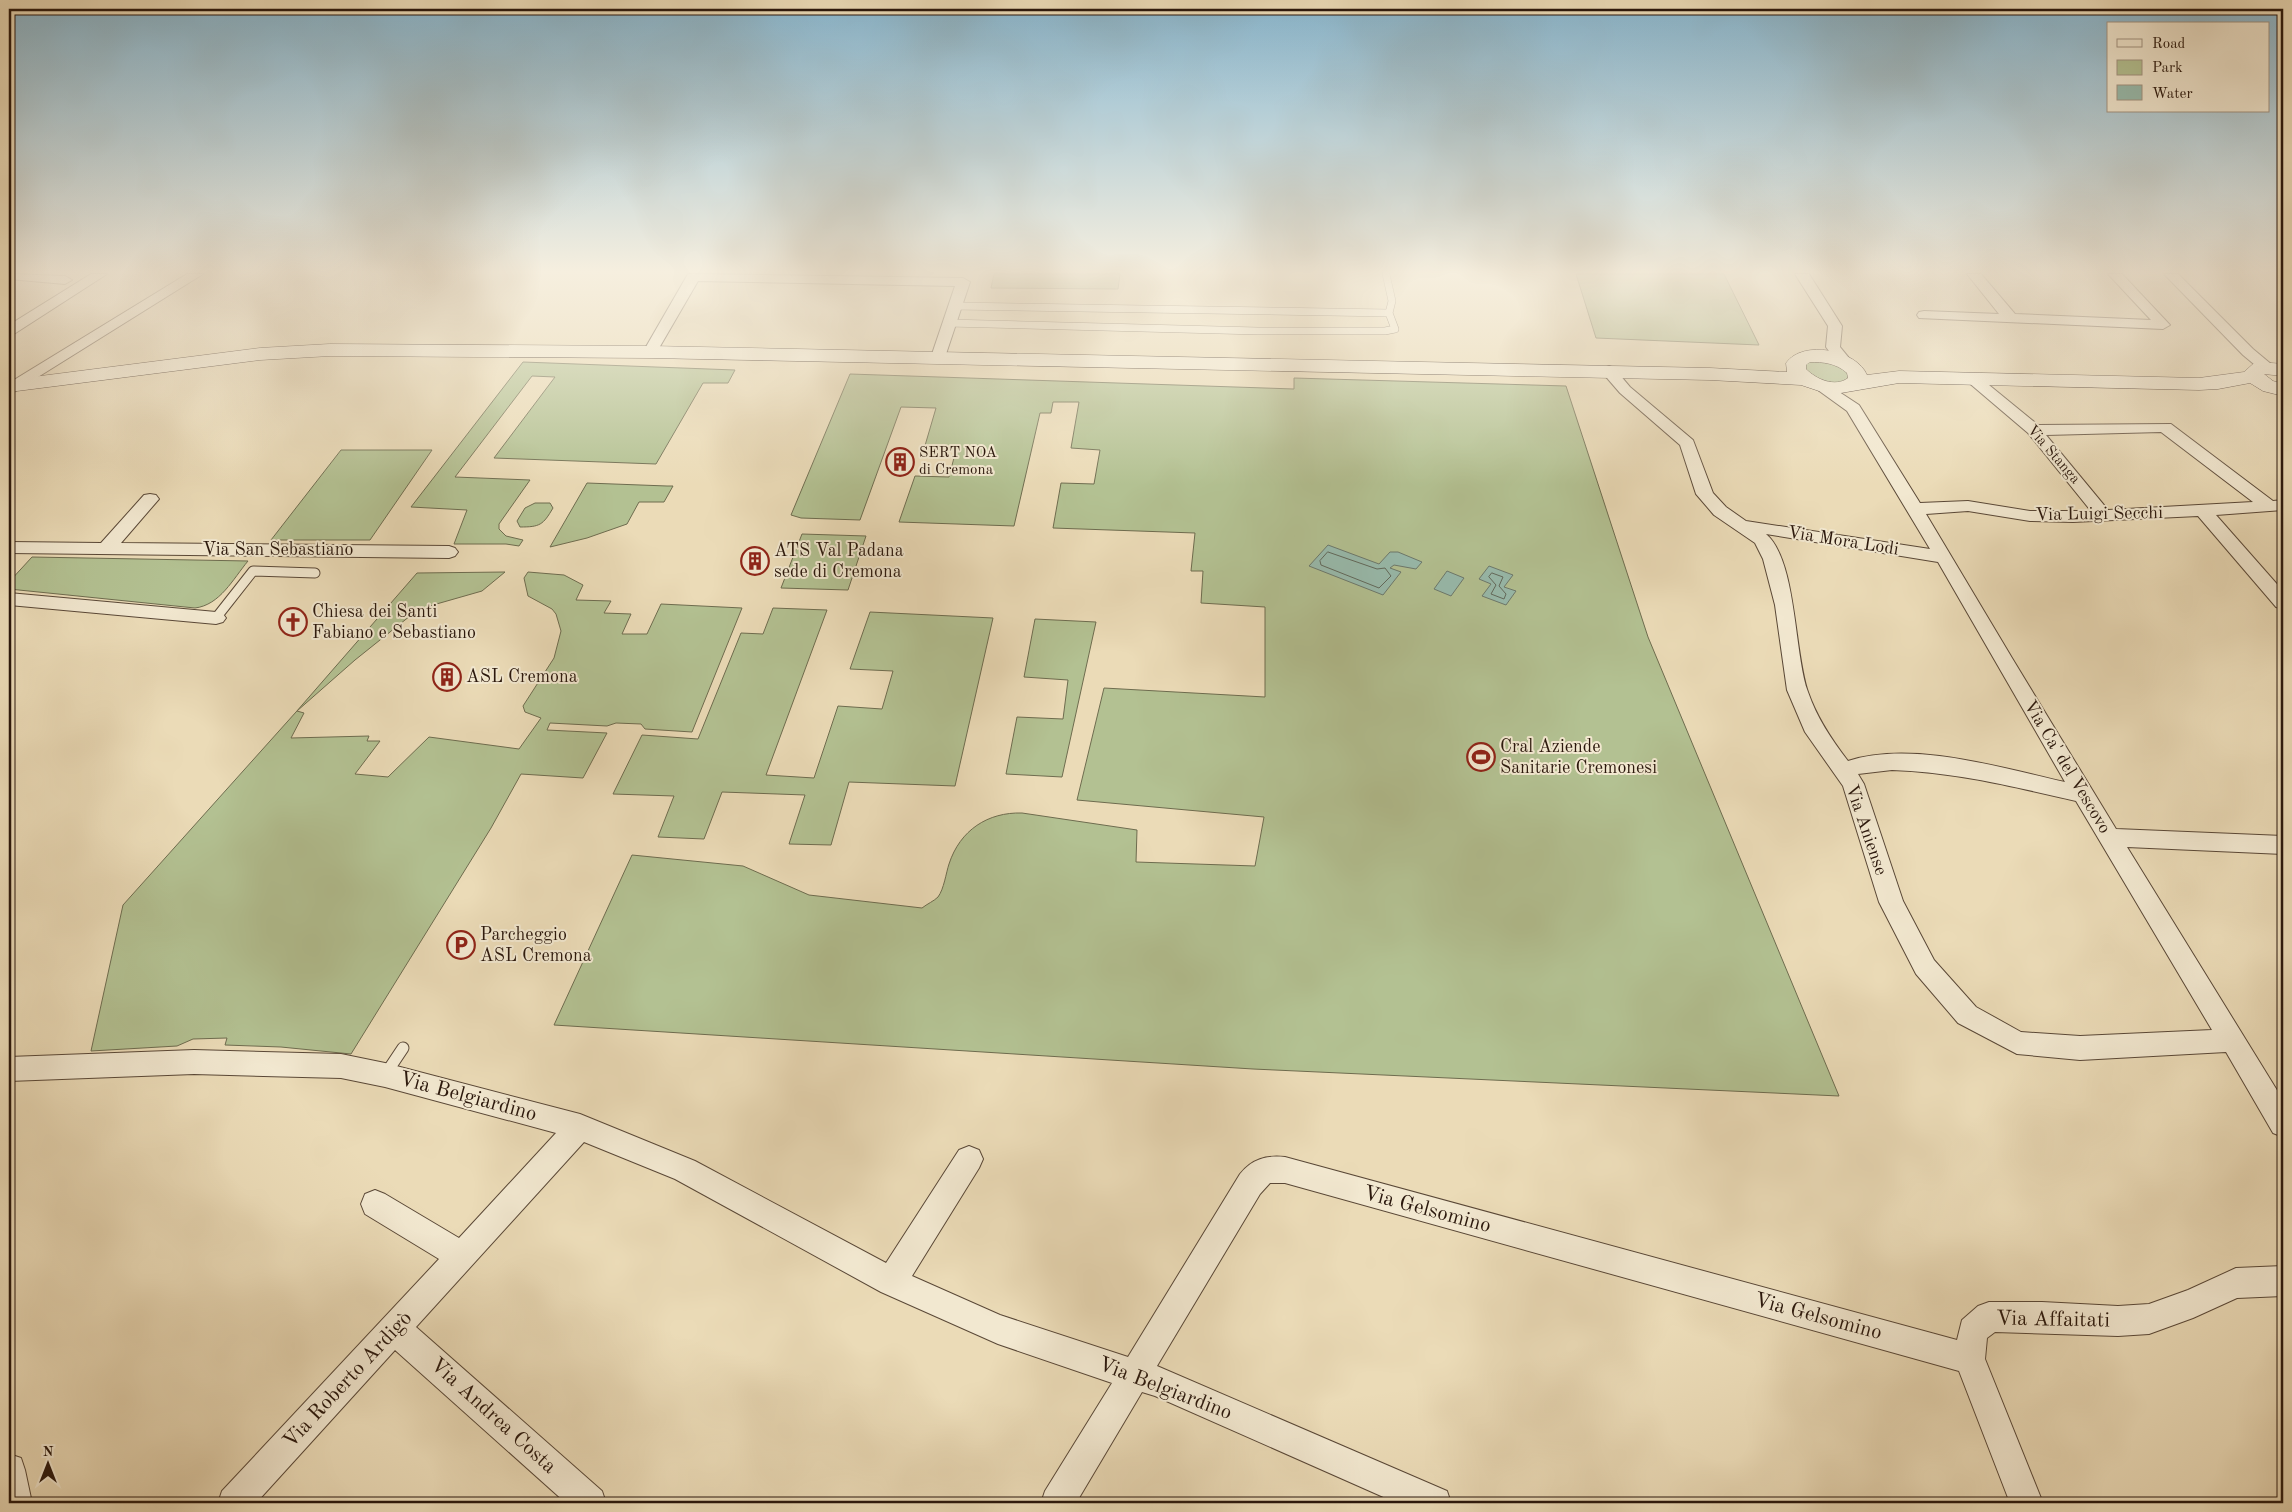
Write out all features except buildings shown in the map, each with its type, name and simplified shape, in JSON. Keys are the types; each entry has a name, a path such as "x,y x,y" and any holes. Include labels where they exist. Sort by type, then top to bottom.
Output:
{"street":[{"path":"10,386 79,345"},
{"path":"650,352 654,345"},
{"path":"938,357 942,345"},
{"path":"2241,345 2267,371 2277,389"},
{"path":"1808,371 1832,347 1851,375"},
{"path":"10,386 296,351 650,352 1710,374 1808,371 1829,358 1851,375 2156,384 2218,383 2277,389"},
{"name":"Via Aniense","path":"1609,371 1625,390 1687,443 1705,494 1720,511 1762,540 1772,559 1784,605 1797,690 1815,732 1852,784 1891,902 1925,967 1967,1015 2017,1043 2080,1048 2195,1041 2233,1041"},
{"path":"1808,371 1836,387 1851,375"},
{"name":"Via Ca' del Vescovo","path":"1808,371 1853,408 1944,557 2002,659 2083,794 2283,1124"},
{"path":"2218,383 2267,371"},
{"name":"Via Ca' del Vescovo","path":"1851,375 1853,408"},
{"name":"Via Stanga","path":"1974,379 2034,430 2104,516"},
{"path":"2034,430 2165,428 2276,505"},
{"path":"106,549 150,499"},
{"name":"Via Luigi Secchi","path":"1914,509 1968,506 2030,516 2104,516 2276,505"},
{"path":"2203,511 2283,603"},
{"name":"Via Mora Lodi","path":"1743,526 1944,557"},
{"name":"Via San Sebastiano","path":"9,548 449,552"},
{"path":"9,599 216,618"},
{"path":"1843,771 1863,764 1904,762 1973,770 2083,794"},
{"path":"2109,837 2283,845"},
{"name":"Via Belgiardino","path":"9,1069 194,1062 341,1066 385,1075 580,1128 686,1170 891,1282 998,1329 1157,1381 1435,1503"},
{"name":"Via Roberto Ardigò","path":"234,1503 580,1128"},
{"path":"891,1282 970,1159"},
{"name":"Via Gelsomino","path":"1057,1503 1250,1184 1257,1174 1270,1168 1285,1170 1970,1359"},
{"path":"375,1204 462,1256"},
{"name":"Via Affaitati","path":"2026,1503 1970,1359 1973,1331 1989,1317 2042,1317 2118,1321 2149,1320 2193,1303 2236,1283 2283,1281"},
{"name":"Via Andrea Costa","path":"395,1329 590,1503"},
{"path":"9,1470 16,1503"}],"lane":[{"path":"216,618 253,572 315,574"},
{"path":"385,1075 403,1048"}],"green space":[{"path":"1811,361 1828,361 1848,372 1849,378 1834,383 1823,381 1807,374 1804,366"},
{"path":"523,362 735,370 728,383 703,383 656,464 494,458 555,377 532,376 455,477 530,480 499,524 499,529 506,536 523,540 519,546 506,544 454,544 467,510 411,507"},
{"name":"Cral Aziende Sanitarie Cremonesi","path":"850,374 1294,389 1294,378 1566,386 1648,637 1839,1096 1253,1069 554,1025 632,855 743,866 809,895 922,908 940,894 954,852 968,833 977,825 987,820 998,816 1022,813 1137,830 1136,862 1255,866 1264,817 1077,800 1104,688 1265,697 1265,607 1201,603 1203,571 1191,571 1195,533 1053,528 1061,483 1094,484 1100,450 1071,448 1079,402 1053,402 1051,413 1040,413 1014,526 899,522 915,476 949,477 956,450 924,449 936,408 901,407 860,520 801,518 791,515"},
{"path":"341,450 432,450 370,540 271,540"},
{"path":"587,483 673,486 664,502 639,502 627,524 587,538 550,547"},
{"path":"535,503 550,503 553,508 540,524 520,527 517,521 525,508"},
{"path":"802,534 866,536 848,590 781,588"},
{"path":"32,557 248,561 219,597 204,606 195,608 9,589 9,582"},
{"path":"505,572 482,591 415,612 355,660 297,711 304,713 291,738 369,736 367,741 380,741 355,774 388,777 429,737 519,749 541,718 525,712 523,706 554,658 561,631 556,614 552,609 528,596 524,578 528,572 564,575 583,585 576,600 611,601 604,613 631,614 622,634 647,634 661,604 742,608 692,732 645,729 641,724 616,723 607,726 550,723 547,730 607,733 583,778 521,774 491,828 351,1054 281,1047 225,1045 227,1038 193,1039 177,1046 91,1051 123,905 296,712 417,573"},
{"path":"773,608 827,610 766,775 814,778 838,706 882,709 893,671 850,669 870,612 993,618 955,786 849,782 831,845 789,844 805,795 722,792 704,839 658,837 674,796 613,794 642,735 698,739 741,633 763,634"},
{"path":"1035,619 1096,622 1062,777 1006,774 1017,717 1063,719 1068,680 1024,677"}],"water":[{"path":"1328,545 1379,564 1390,552 1398,552 1422,562 1416,569 1394,565 1390,568 1401,572 1383,595 1309,566"},
{"path":"1489,566 1513,575 1504,587 1516,591 1506,605 1482,596 1491,584 1479,579"},
{"path":"1447,571 1464,578 1451,596 1434,589"}],"place":[{"name":"SERT NOA di Cremona","path":"900,462"},
{"name":"ATS Val Padana sede di Cremona","path":"755,561"},
{"name":"Chiesa dei Santi Fabiano e Sebastiano","path":"293,622"},
{"name":"ASL Cremona","path":"447,677"},
{"name":"Cral Aziende Sanitarie Cremonesi","path":"1481,757"},
{"name":"Parcheggio ASL Cremona","path":"461,945"}]}
